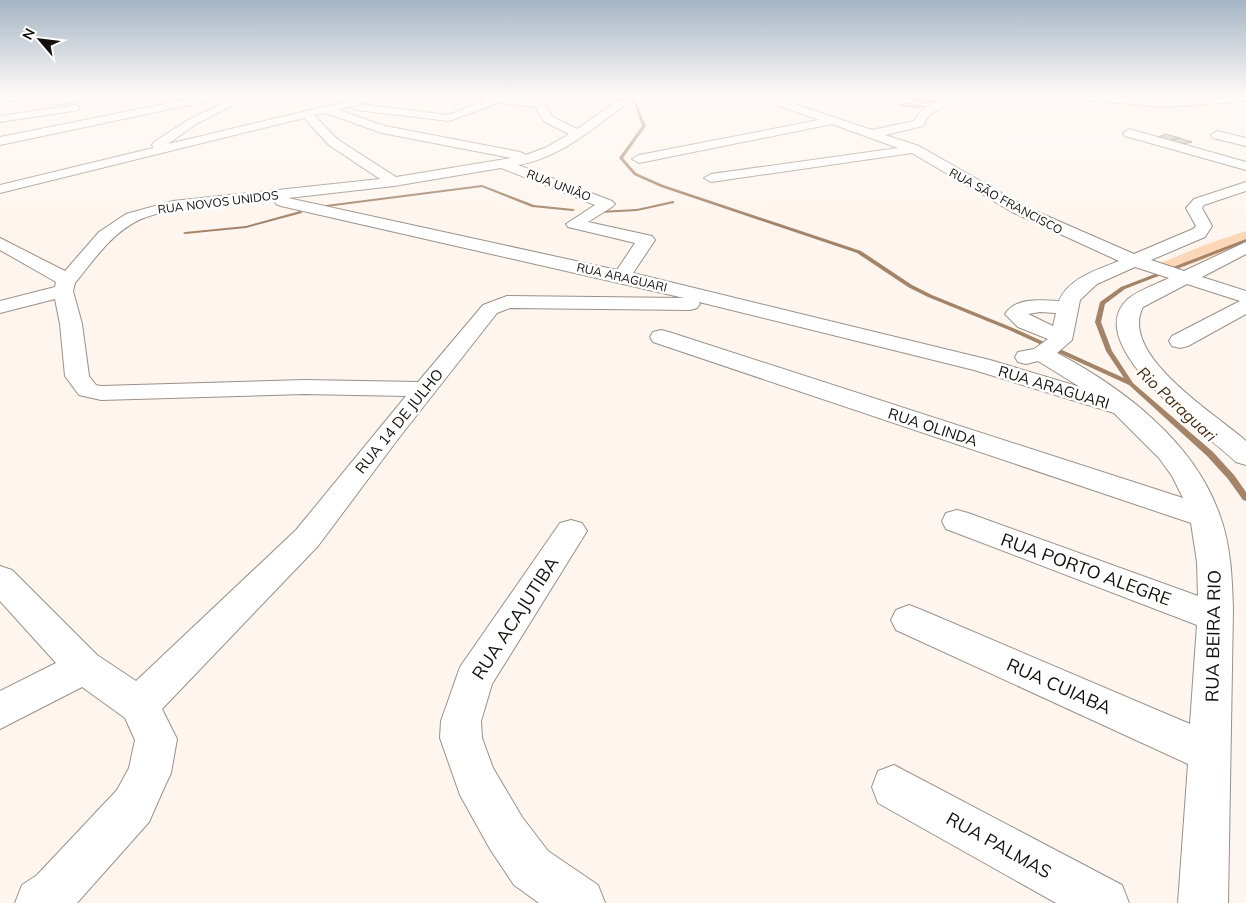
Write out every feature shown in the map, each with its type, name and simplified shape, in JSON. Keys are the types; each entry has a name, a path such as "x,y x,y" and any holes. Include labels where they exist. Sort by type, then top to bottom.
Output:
{"street":[{"path":"0,141 13,138"},
{"path":"132,158 167,138"},
{"path":"0,189 211,138"},
{"path":"331,138 333,142 394,182"},
{"path":"431,138 499,151 529,159"},
{"name":"RUA NOVOS UNIDOS","path":"65,285 105,236 132,217 173,206 394,182 504,164 529,159 552,150 570,138"},
{"path":"639,159 745,138"},
{"name":"RUA SÃO FRANCISCO","path":"884,138 914,149 1026,214 1058,230 1137,262 1246,296"},
{"path":"1147,138 1246,166"},
{"path":"1230,138 1246,142"},
{"path":"711,178 914,149"},
{"name":"RUA UNIÂO","path":"504,164 607,204 574,224 646,240 622,276"},
{"path":"1053,345 1070,298 1090,280 1137,262 1202,230 1203,222 1194,208 1199,202 1246,186"},
{"name":"RUA ARAGUARI","path":"260,196 432,236 622,276 729,304 982,365 1125,408"},
{"path":"2,246 65,285 77,376 82,385 94,392 304,387 424,390"},
{"path":"1246,247 1176,275 1135,302 1128,316 1127,329 1135,349 1150,372 1246,456"},
{"path":"0,307 65,285"},
{"name":"RUA 14 DE JULHO","path":"139,705 307,538 490,310 507,302 729,304"},
{"path":"1180,341 1246,306"},
{"name":"RUA BEIRA RIO","path":"1067,307 1029,307 1019,310 1015,314 1021,321 1039,329 1074,371 1125,408 1176,461 1197,495 1205,516 1215,567 1210,753 1202,903"},
{"name":"RUA OLINDA","path":"661,337 1205,516"},
{"name":"RUA ARAGUARI","path":"982,365 1053,345"},
{"name":"RUA PORTO ALEGRE","path":"957,521 1214,617"},
{"name":"RUA ACAJUTIBA","path":"571,531 474,679 461,722 461,738 476,780 506,833 531,868 580,903"},
{"path":"0,579 84,667 139,705 156,739 149,773 133,806 48,900"},
{"name":"RUA CUIABA","path":"909,620 1210,753"},
{"path":"0,711 84,667"},
{"name":"RUA PALMAS","path":"894,787 1104,903"}],"shaded area":[{"path":"1246,231 1246,243 1179,269 1161,263 1202,246"}],"building":[{"path":"1156,138 1179,138 1169,141"},
{"path":"1178,138 1192,142 1178,145 1166,142"}],"waterway":[{"path":"635,138 621,158 635,174 662,186 859,252 910,286 930,296 1011,329 1131,384"},
{"path":"326,206 482,186 533,206 573,210"},
{"path":"599,212 637,210 673,202"},
{"path":"185,233 246,227 300,212"},
{"name":"Rio Paraguari","path":"1131,384 1109,351 1098,322 1102,303 1123,288 1246,240"},
{"name":"Rio Paraguari","path":"1131,384 1210,454 1231,477 1246,498"}]}
